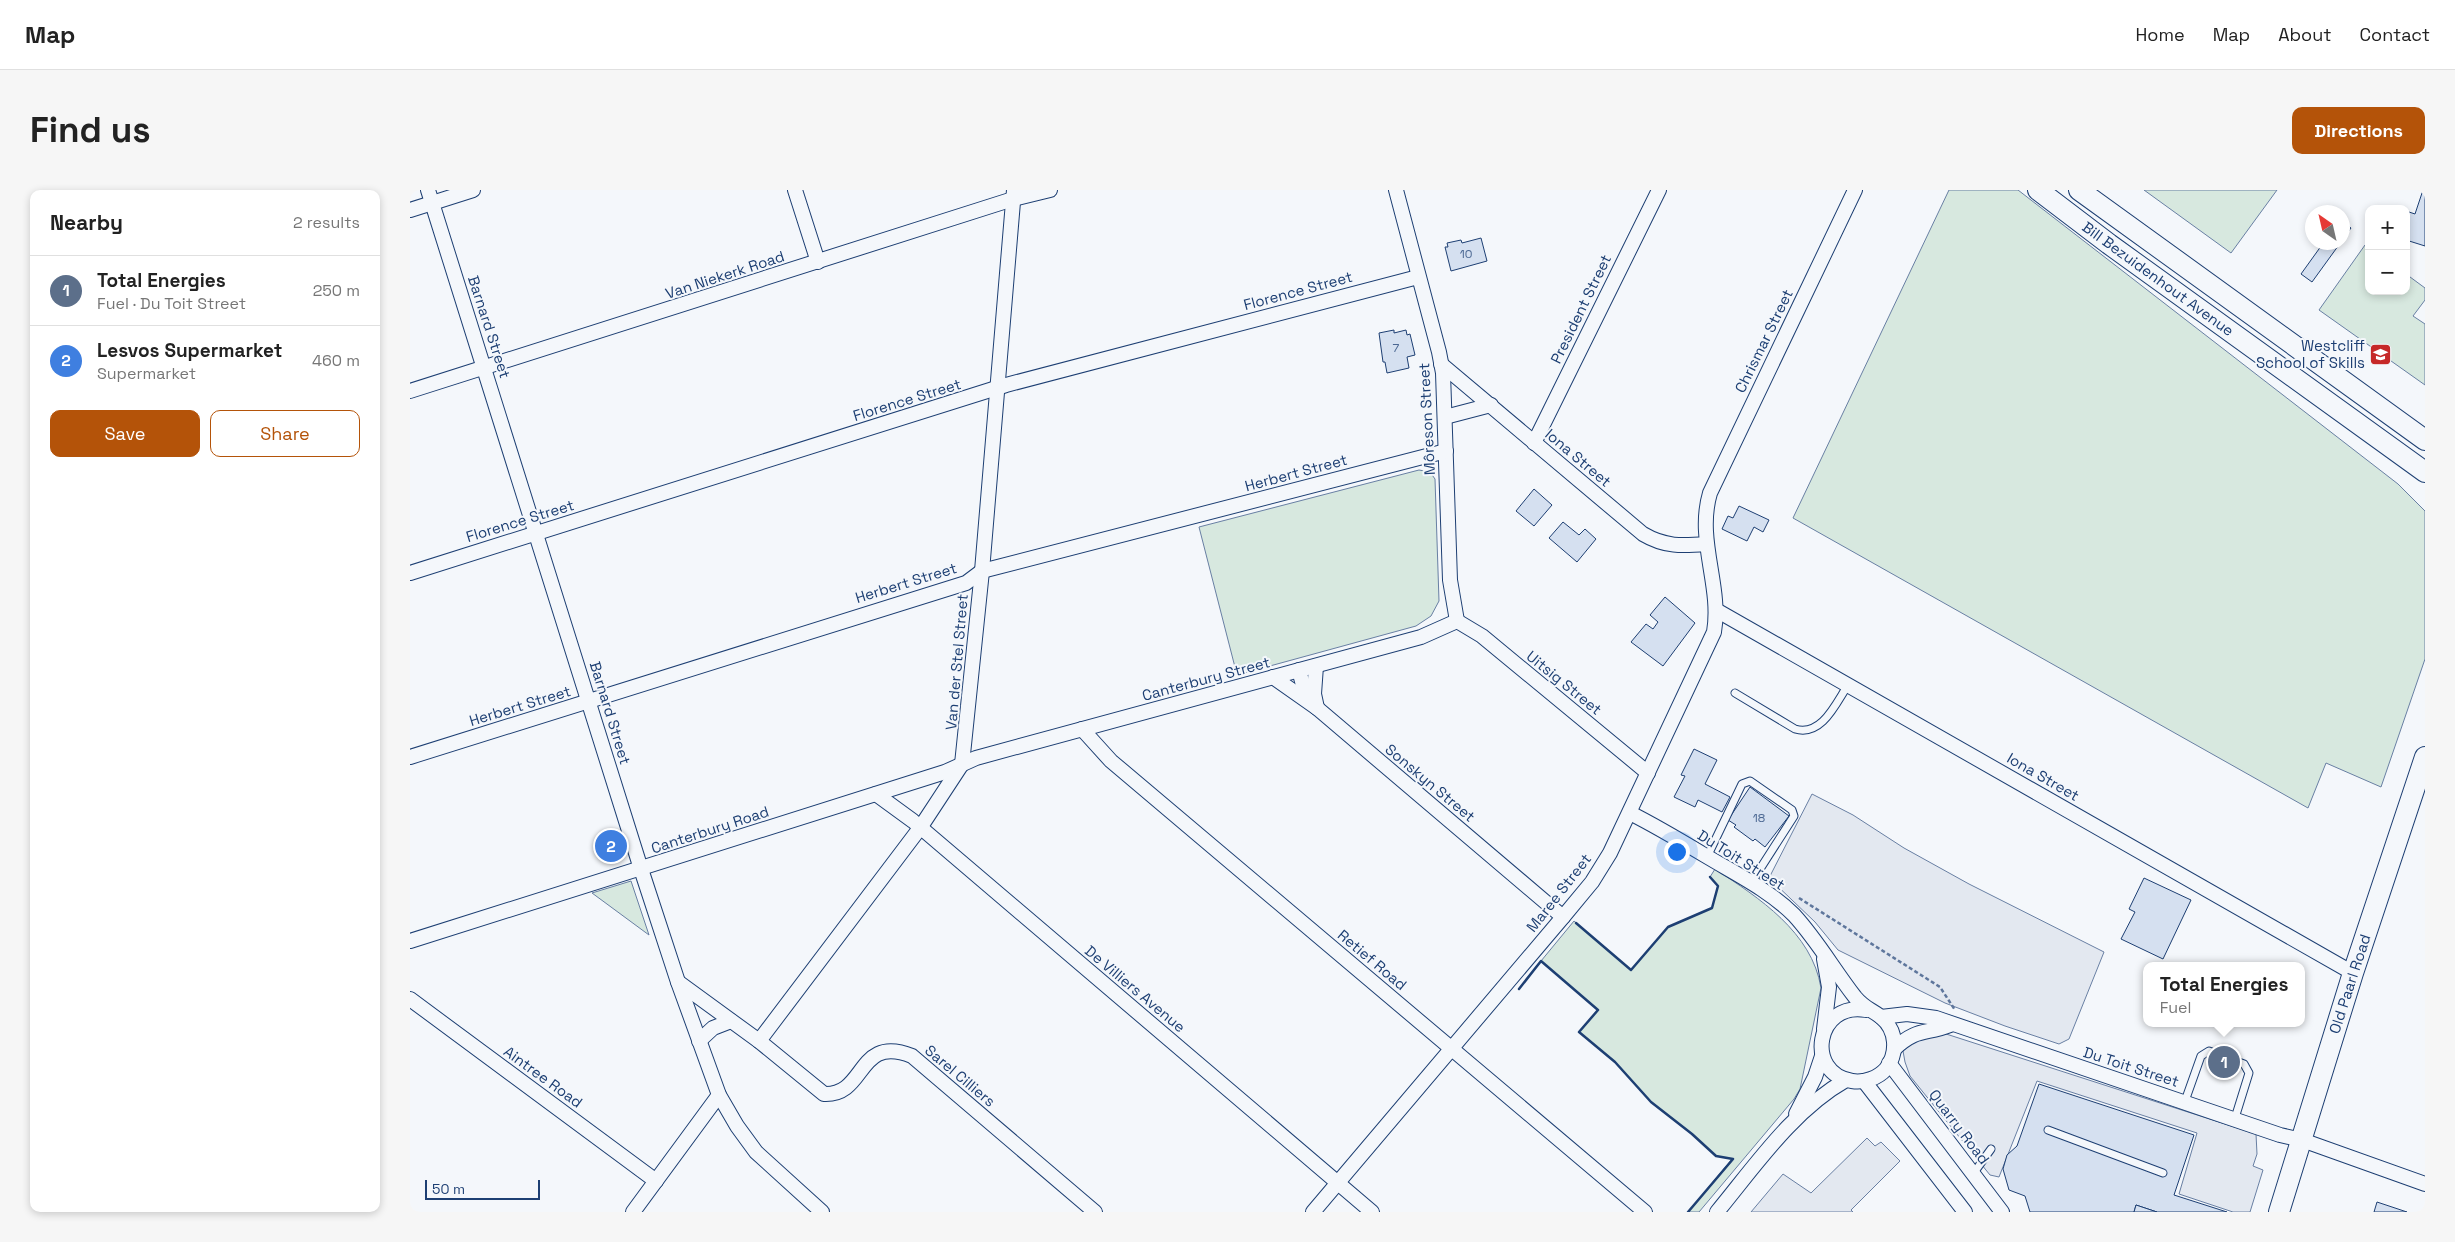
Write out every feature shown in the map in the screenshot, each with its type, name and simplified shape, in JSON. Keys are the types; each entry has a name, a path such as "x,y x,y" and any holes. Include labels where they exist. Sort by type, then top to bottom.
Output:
{"main road":[{"name":"Bill Bezuidenhout Avenue","path":"2038,190 2108,244 2425,472"},
{"name":"Bill Bezuidenhout Avenue","path":"2079,190 2425,440"},
{"name":"Old Paarl Road","path":"2279,1212 2353,973 2425,757"}],"street":[{"path":"410,210 430,196 472,190"},
{"path":"795,190 818,262"},
{"name":"Van Niekerk Road","path":"410,391 818,262 1013,195 1050,190"},
{"name":"Môreson Street","path":"1396,190 1441,364 1445,417 1450,580 1456,621"},
{"name":"President Street","path":"1534,443 1659,190"},
{"name":"Chrismar Street","path":"1706,507 1713,486 1855,190"},
{"name":"Van der Stel Street","path":"759,1041 920,828 962,764 982,571 1013,195"},
{"name":"Barnard Street","path":"430,196 590,701 641,869 678,982 719,1095 737,1126 756,1152 822,1212"},
{"name":"Florence Street","path":"410,573 996,389 1418,277"},
{"name":"Iona Street","path":"1441,364 1649,538 1665,545 1706,544"},
{"path":"1445,417 1491,405"},
{"name":"Herbert Street","path":"410,757 966,583 982,571 1446,451"},
{"name":"Maree Street","path":"1313,1212 1592,882 1610,853 1711,641 1716,610 1706,544 1706,507"},
{"name":"Iona Street","path":"1716,610 2353,973"},
{"name":"Canterbury Street","path":"962,764 976,758 1421,637 1456,621"},
{"name":"Uitsig Street","path":"1456,621 1482,636 1648,773"},
{"path":"1316,666 1314,694 1317,708"},
{"path":"1298,670 1304,688 1317,708"},
{"name":"Sonskyn Street","path":"1273,677 1317,708 1562,917"},
{"name":"Retief Road","path":"1082,729 1111,761 1645,1212"},
{"name":"Canterbury Road","path":"410,941 945,772 962,764"},
{"name":"De Villiers Avenue","path":"876,794 920,828 1372,1212"},
{"name":"Du Toit Street","path":"1630,812 1751,882 1793,914 1866,1010"},
{"name":"Du Toit Street","path":"1822,951 1829,987 1824,1030"},
{"name":"Sarel Cilliers","path":"678,982 759,1041 824,1094 837,1093 845,1089 872,1057 883,1051 896,1050 912,1056 1095,1212"},
{"name":"Aintree Road","path":"410,999 656,1181"},
{"path":"1854,1009 1866,1010 1881,1017 1892,1034 1894,1049 1889,1063 1881,1073 1864,1081 1846,1080 1831,1071 1822,1056 1821,1042 1824,1030 1833,1018 1842,1012 1854,1009"},
{"name":"Du Toit Street","path":"1881,1017 1908,1014 1954,1020 2425,1184"},
{"path":"1894,1049 1916,1033 1940,1029 1954,1020"},
{"path":"699,1041 713,1028 731,1021"},
{"path":"1786,1130 1806,1094 1822,1056"},
{"name":"Quarry Road","path":"1889,1063 2002,1212"},
{"path":"1717,1212 1786,1130 1822,1096 1846,1080"},
{"path":"1864,1081 1965,1212"},
{"path":"633,1212 719,1095"}],"lane":[{"path":"1735,693 1795,729 1804,730 1815,727 1826,719 1848,685"},
{"path":"1707,857 1742,784 1750,781 1792,810 1794,816 1751,882"},
{"path":"2185,1101 2201,1056 2209,1051 2248,1067 2249,1072 2235,1118"},
{"path":"2048,1130 2163,1173"},
{"path":"1973,1174 1991,1149"}],"path":[{"path":"1797,897 1940,987 1954,1020"}],"shaded area":[{"path":"1949,190 2018,190 2398,484 2425,511 2425,659 2381,787 2326,763 2308,808 1793,518"},
{"path":"2144,190 2277,190 2231,253"},
{"path":"2365,245 2365,295 2410,295 2410,277 2425,288 2425,300 2413,316 2425,324 2425,385 2319,310"},
{"path":"1419,470 1430,472 1435,479 1439,601 1431,616 1416,626 1237,675 1199,527"},
{"path":"1812,794 1853,815 1904,848 1969,884 2104,952 2069,1039 2059,1044 1945,1003 1838,950 1815,922 1769,878"},
{"path":"1715,869 1766,905 1795,933 1807,950 1816,968 1821,988 1800,1089 1794,1099 1699,1212 1688,1212 1732,1159 1716,1156 1692,1134 1651,1102 1615,1062 1579,1032 1598,1010 1541,961 1574,921 1631,970 1668,927 1712,908 1718,886 1710,877"},
{"path":"631,881 649,935 592,893"},
{"path":"1940,1032 2256,1134 2257,1154 2253,1166 2263,1170 2250,1212 2233,1212 2179,1194 2197,1133 2037,1081 1999,1177 1990,1175 1910,1076 1905,1062 1903,1051 1907,1043"},
{"path":"1867,1138 1875,1146 1881,1142 1900,1161 1851,1210 1853,1212 1751,1212 1783,1174 1811,1193"}],"building":[{"path":"2423,190 2425,190 2425,246 2410,241 2410,212 2415,214"},
{"path":"1481,238 1487,261 1451,271 1445,247 1448,247 1447,243 1461,240 1462,243"},
{"path":"2318,250 2335,250 2312,282 2301,274"},
{"path":"1394,330 1394,333 1406,330 1407,335 1410,334 1415,355 1407,357 1409,368 1387,373 1385,362 1383,362 1379,333"},
{"path":"1534,489 1552,505 1534,526 1516,511"},
{"path":"1739,506 1769,520 1763,532 1754,527 1747,541 1722,529 1728,516 1733,518"},
{"path":"1563,522 1579,535 1585,529 1596,539 1577,562 1549,538"},
{"path":"1665,597 1695,623 1663,666 1631,642 1646,624 1653,629 1658,622 1650,615"},
{"path":"1694,749 1717,760 1705,784 1730,797 1722,812 1698,800 1695,807 1674,797 1685,776 1681,775"},
{"path":"1750,787 1789,816 1765,847 1755,839 1753,841 1734,827 1736,825 1728,820"},
{"path":"2144,878 2191,900 2163,959 2121,939 2135,912 2129,909"},
{"path":"2039,1084 2194,1135 2174,1195 2227,1212 2157,1212 2136,1205 2134,1212 2030,1212 2025,1196 2009,1190 2003,1169 2007,1155 2017,1146"},
{"path":"2377,1202 2407,1212 2374,1212"},
{"path":"2136,1205 2157,1212 2134,1212"}],"wall":[{"path":"1576,923 1631,970 1668,927 1712,908 1718,886 1710,877"},
{"path":"1519,989 1541,961 1598,1010 1579,1032 1615,1062 1651,1102 1692,1134 1716,1156 1733,1159 1688,1212"}],"place":[{"name":"Westcliff School of Skills","path":"2381,355"},
{"name":"Lesvos Supermarket","path":"611,846"},
{"name":"Total Energies","path":"2224,1062"}]}
